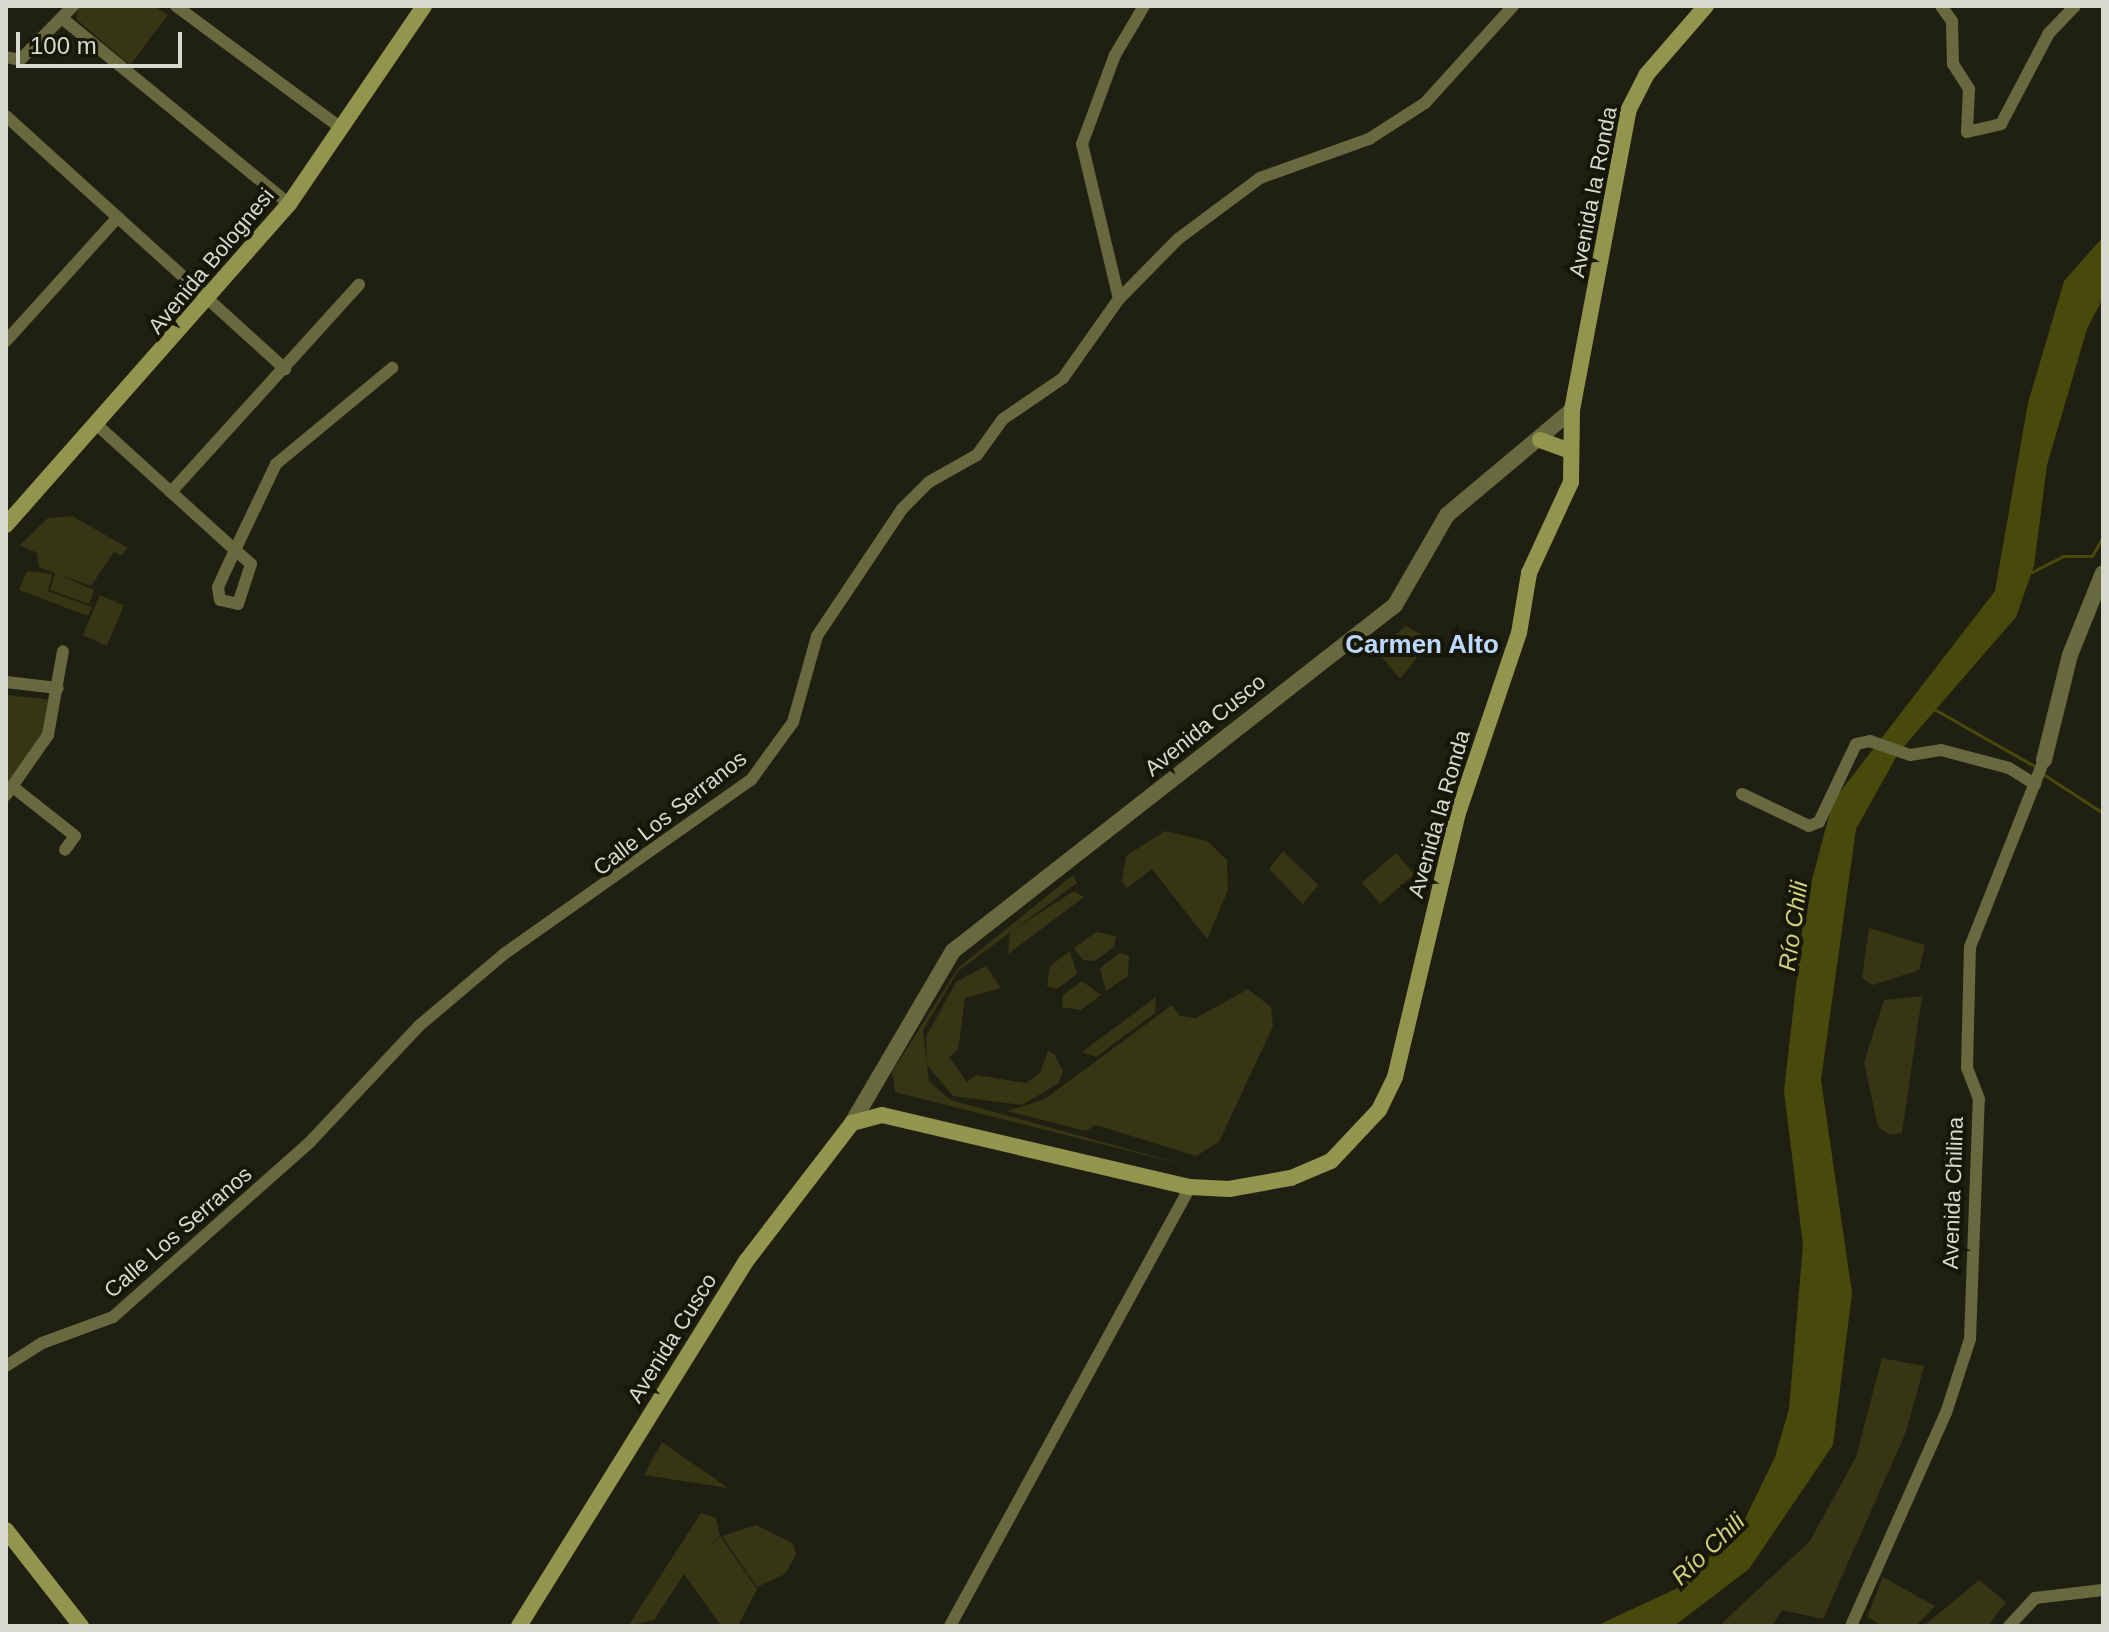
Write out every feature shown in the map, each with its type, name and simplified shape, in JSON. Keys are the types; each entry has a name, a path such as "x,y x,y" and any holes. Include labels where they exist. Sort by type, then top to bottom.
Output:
{"main road":[{"name":"Avenida Bolognesi","path":"6,525 210,300 289,204 424,6"},
{"name":"Avenida la Ronda","path":"852,1123 882,1115 1190,1187 1291,1178 1331,1161 1379,1110 1395,1077 1458,813 1519,633 1529,573 1571,482 1572,410 1629,109 1647,74 1706,6"},
{"path":"1540,440 1571,451"},
{"name":"Avenida Cusco","path":"519,1626 747,1260 852,1123"},
{"path":"6,1530 81,1626"}],"street":[{"path":"6,57 20,60 73,6"},
{"path":"176,6 341,128"},
{"path":"1119,299 1082,144 1115,55 1144,6"},
{"name":"Calle Los Serranos","path":"6,1366 113,1317 310,1142 420,1025 504,954 751,780 793,722 817,636 902,509 929,482 977,455 1003,419 1063,378 1119,299 1178,239 1260,178 1369,139 1425,103 1513,6"},
{"path":"1941,6 1952,21 1953,64 1969,89 1967,132 2001,124 2049,33 2075,6"},
{"path":"63,19 289,204"},
{"path":"6,116 285,369"},
{"path":"6,341 118,217"},
{"path":"171,492 359,285"},
{"path":"96,424 235,550 276,464 392,368"},
{"name":"Avenida Cusco","path":"852,1123 873,1082 953,951 1395,605 1447,515 1572,410"},
{"name":"Avenida Chilina","path":"1851,1626 1946,1413 1970,1339 1976,1091 1967,1068 1970,947 2039,773 2070,655 2103,573"},
{"path":"63,651 48,735 9,791 75,836 65,850"},
{"path":"6,682 58,688"},
{"path":"1742,794 1809,826 1819,822 1856,744 1870,741 1902,753 1941,750 2039,773"},
{"path":"873,1082 882,1115"},
{"path":"950,1626 1190,1187"},
{"path":"2009,1626 2035,1598 2103,1590"}],"shaded area":[{"path":"79,6 154,6 168,15 130,65 76,19"},
{"path":"2103,237 2103,298 2087,329 2047,465 2034,566 2016,617 1899,752 1856,829 1821,1080 1852,1293 1833,1445 1749,1569 1674,1626 1596,1626 1680,1587 1743,1523 1775,1457 1789,1409 1803,1245 1784,1091 1805,906 1833,801 1995,591 2028,403 2064,281"},
{"path":"72,516 128,548 121,556 114,552 91,586 57,574 94,590 89,604 50,590 55,573 39,567 37,553 20,545 48,518"},
{"path":"27,571 52,574 48,591 92,607 88,616 19,590"},
{"path":"100,595 124,605 107,646 83,636"},
{"path":"1406,626 1431,640 1400,679 1377,651"},
{"path":"6,695 53,700 44,733 6,784"},
{"path":"1165,831 1207,841 1227,860 1228,890 1207,939 1152,869 1127,888 1122,881 1126,856"},
{"path":"1283,851 1318,885 1303,904 1269,869"},
{"path":"1396,853 1414,874 1380,904 1362,883"},
{"path":"1073,875 1077,883 958,971 923,1030 929,1082 951,1100 1196,1168 895,1092 892,1072 958,968"},
{"path":"1074,891 1084,897 1008,954 1010,932"},
{"path":"1869,928 1925,945 1919,970 1873,985 1862,978"},
{"path":"1096,932 1116,936 1114,947 1095,961 1083,960 1074,948"},
{"path":"1070,951 1077,974 1057,989 1047,986 1050,966"},
{"path":"1120,953 1129,956 1128,976 1106,991 1100,968"},
{"path":"986,966 1001,988 965,998 958,1050 949,1057 967,1082 976,1075 1026,1083 1040,1073 1048,1051 1054,1054 1063,1071 1059,1083 1022,1105 953,1096 927,1065 926,1037 956,982"},
{"path":"1082,981 1101,995 1081,1010 1062,1007 1063,995"},
{"path":"1248,989 1271,1007 1273,1026 1219,1142 1196,1156 1096,1125 1086,1131 1007,1111 1045,1099 1172,1005 1180,1016 1196,1018"},
{"path":"1922,996 1902,1133 1890,1135 1878,1127 1864,1062 1884,1000"},
{"path":"1156,997 1155,1013 1096,1057 1082,1052"},
{"path":"1882,1358 1924,1366 1906,1432 1823,1619 1782,1610 1772,1626 1719,1626 1810,1541 1856,1457"},
{"path":"662,1442 728,1488 644,1475"},
{"path":"701,1513 716,1518 720,1535 708,1548 720,1536 757,1589 738,1626 721,1626 684,1574 654,1620 628,1626"},
{"path":"756,1525 793,1543 796,1555 785,1574 757,1587 722,1536"},
{"path":"1883,1577 1935,1606 1916,1626 1883,1626 1867,1617"},
{"path":"1979,1580 2006,1602 1988,1626 1926,1624"}],"waterway":[{"path":"2032,572 2064,556 2092,556 2103,536"},
{"path":"1934,709 2038,768"},
{"path":"2043,774 2103,813"}],"district":[{"name":"Carmen Alto","path":"1422,645"}],"water label":[{"name":"Río Chili","path":"1793,926"},
{"name":"Río Chili","path":"1708,1549"}]}
